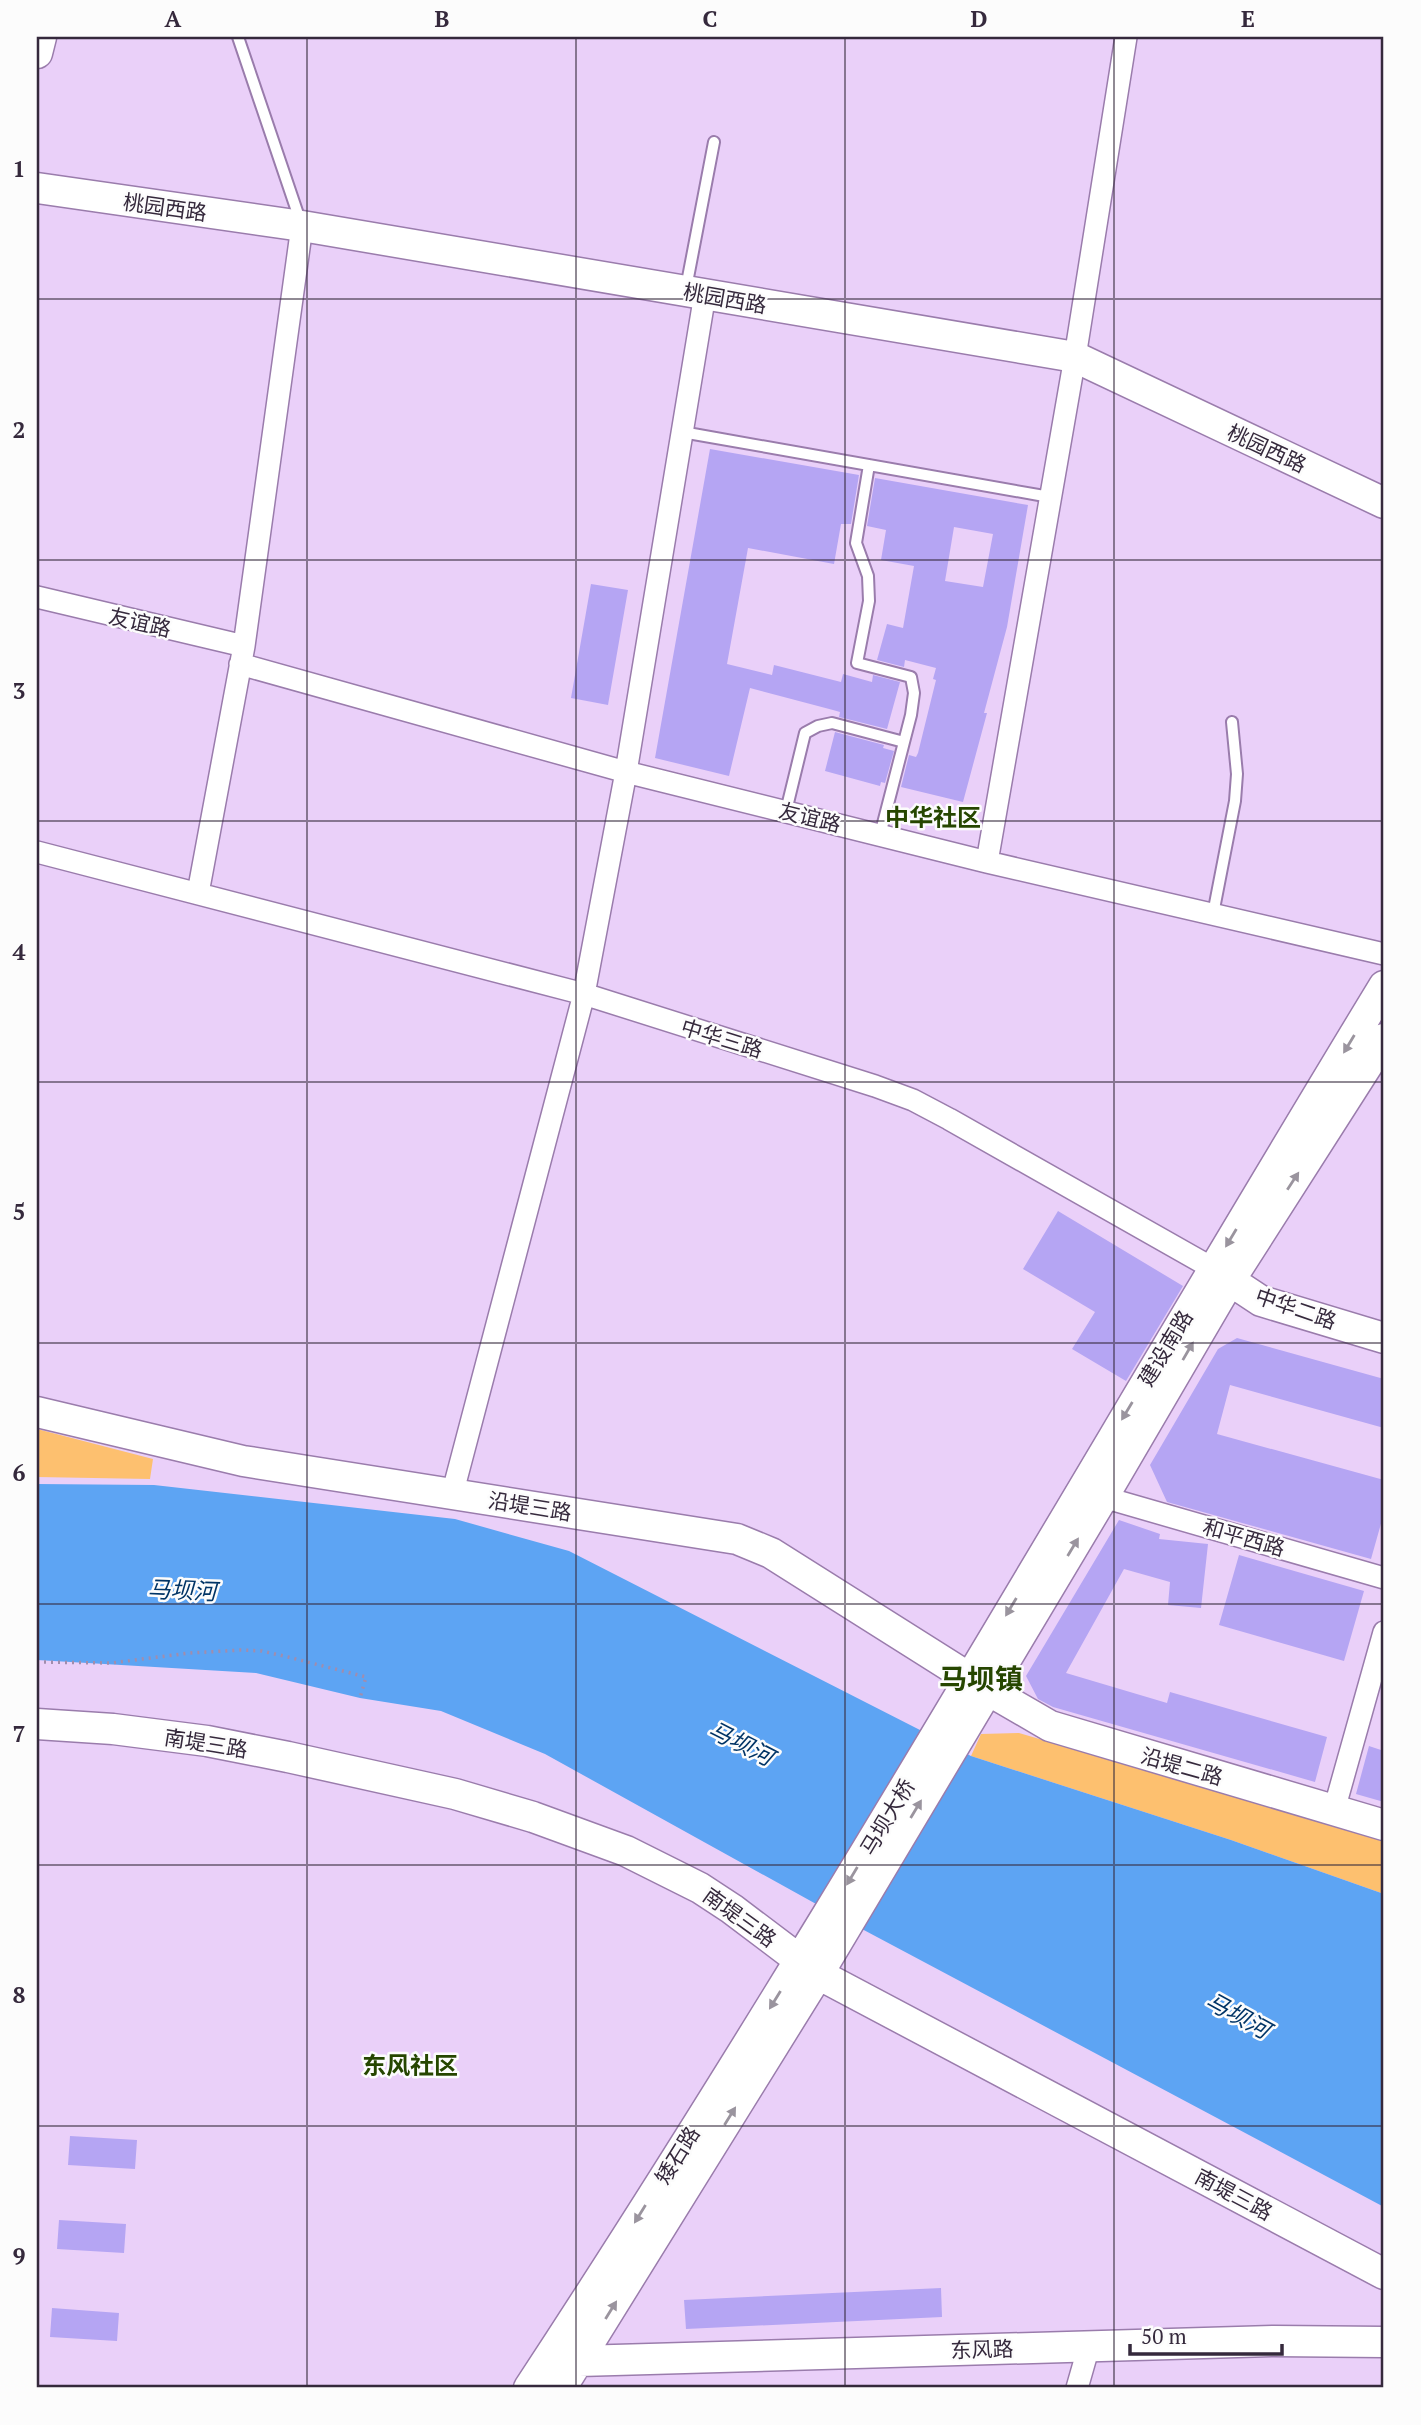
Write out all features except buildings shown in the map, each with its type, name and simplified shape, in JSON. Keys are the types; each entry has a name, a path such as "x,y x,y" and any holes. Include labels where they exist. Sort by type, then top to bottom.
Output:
{"main road":[{"path":"37,53 41,37"},
{"name":"桃园西路","path":"37,188 302,226 1075,357 1384,503"},
{"name":"建设南路","path":"959,1716 1221,1274 1384,986"},
{"name":"建设南路","path":"978,1684 1103,1497 1221,1274 1384,1039"},
{"name":"中华二路","path":"1221,1274 1261,1301 1384,1338"},
{"name":"沿堤三路","path":"37,1412 243,1461 714,1534 757,1546 978,1684"},
{"name":"沿堤二路","path":"978,1684 1050,1726 1384,1825"},
{"name":"马坝大桥","path":"834,1927 959,1716"},
{"name":"南堤三路","path":"37,1724 113,1729 207,1741 455,1794 533,1817 626,1851 690,1882 732,1909 809,1967 1384,2274"},
{"name":"矮石路","path":"529,2388 834,1927"},
{"name":"矮石路","path":"561,2388 809,1967"},
{"name":"东风路","path":"579,2361 1274,2340 1384,2342"}],"street":[{"path":"987,862 1075,357 1126,37"},
{"path":"198,893 242,655 302,226"},
{"path":"452,1494 584,994 626,772 682,432 695,293"},
{"name":"友谊路","path":"37,597 242,655 626,772 987,862 1384,954"},
{"name":"中华三路","path":"37,852 584,994 875,1086 913,1100 1221,1274"},
{"name":"和平西路","path":"1103,1497 1384,1578"},
{"path":"1334,1810 1384,1632"},
{"path":"1077,2388 1089,2346"}],"lane":[{"path":"238,37 302,226"},
{"path":"695,293 714,142"},
{"path":"682,432 1050,497"},
{"path":"869,465 856,542 868,576 869,601 856,663 911,677 914,693 880,835"},
{"path":"1213,914 1235,801 1237,774 1232,722"},
{"path":"786,811 806,733 818,726 832,723 904,742"}],"path":[{"path":"37,1662 111,1663 218,1650 262,1651 366,1677 360,1698"}],"shaded area":[{"path":"37,1429 153,1459 150,1479 37,1477"},
{"path":"1019,1733 1384,1840 1384,1894 1231,1840 971,1756 981,1734"}],"water":[{"name":"马坝河","path":"37,1484 154,1485 455,1519 569,1551 971,1756 1231,1840 1384,1894 1384,2207 845,1920 545,1754 441,1711 360,1698 256,1673 37,1660"}],"district":[{"name":"中华社区","path":"933,817"},
{"name":"马坝镇","path":"981,1678"},
{"name":"东风社区","path":"410,2065"}]}
